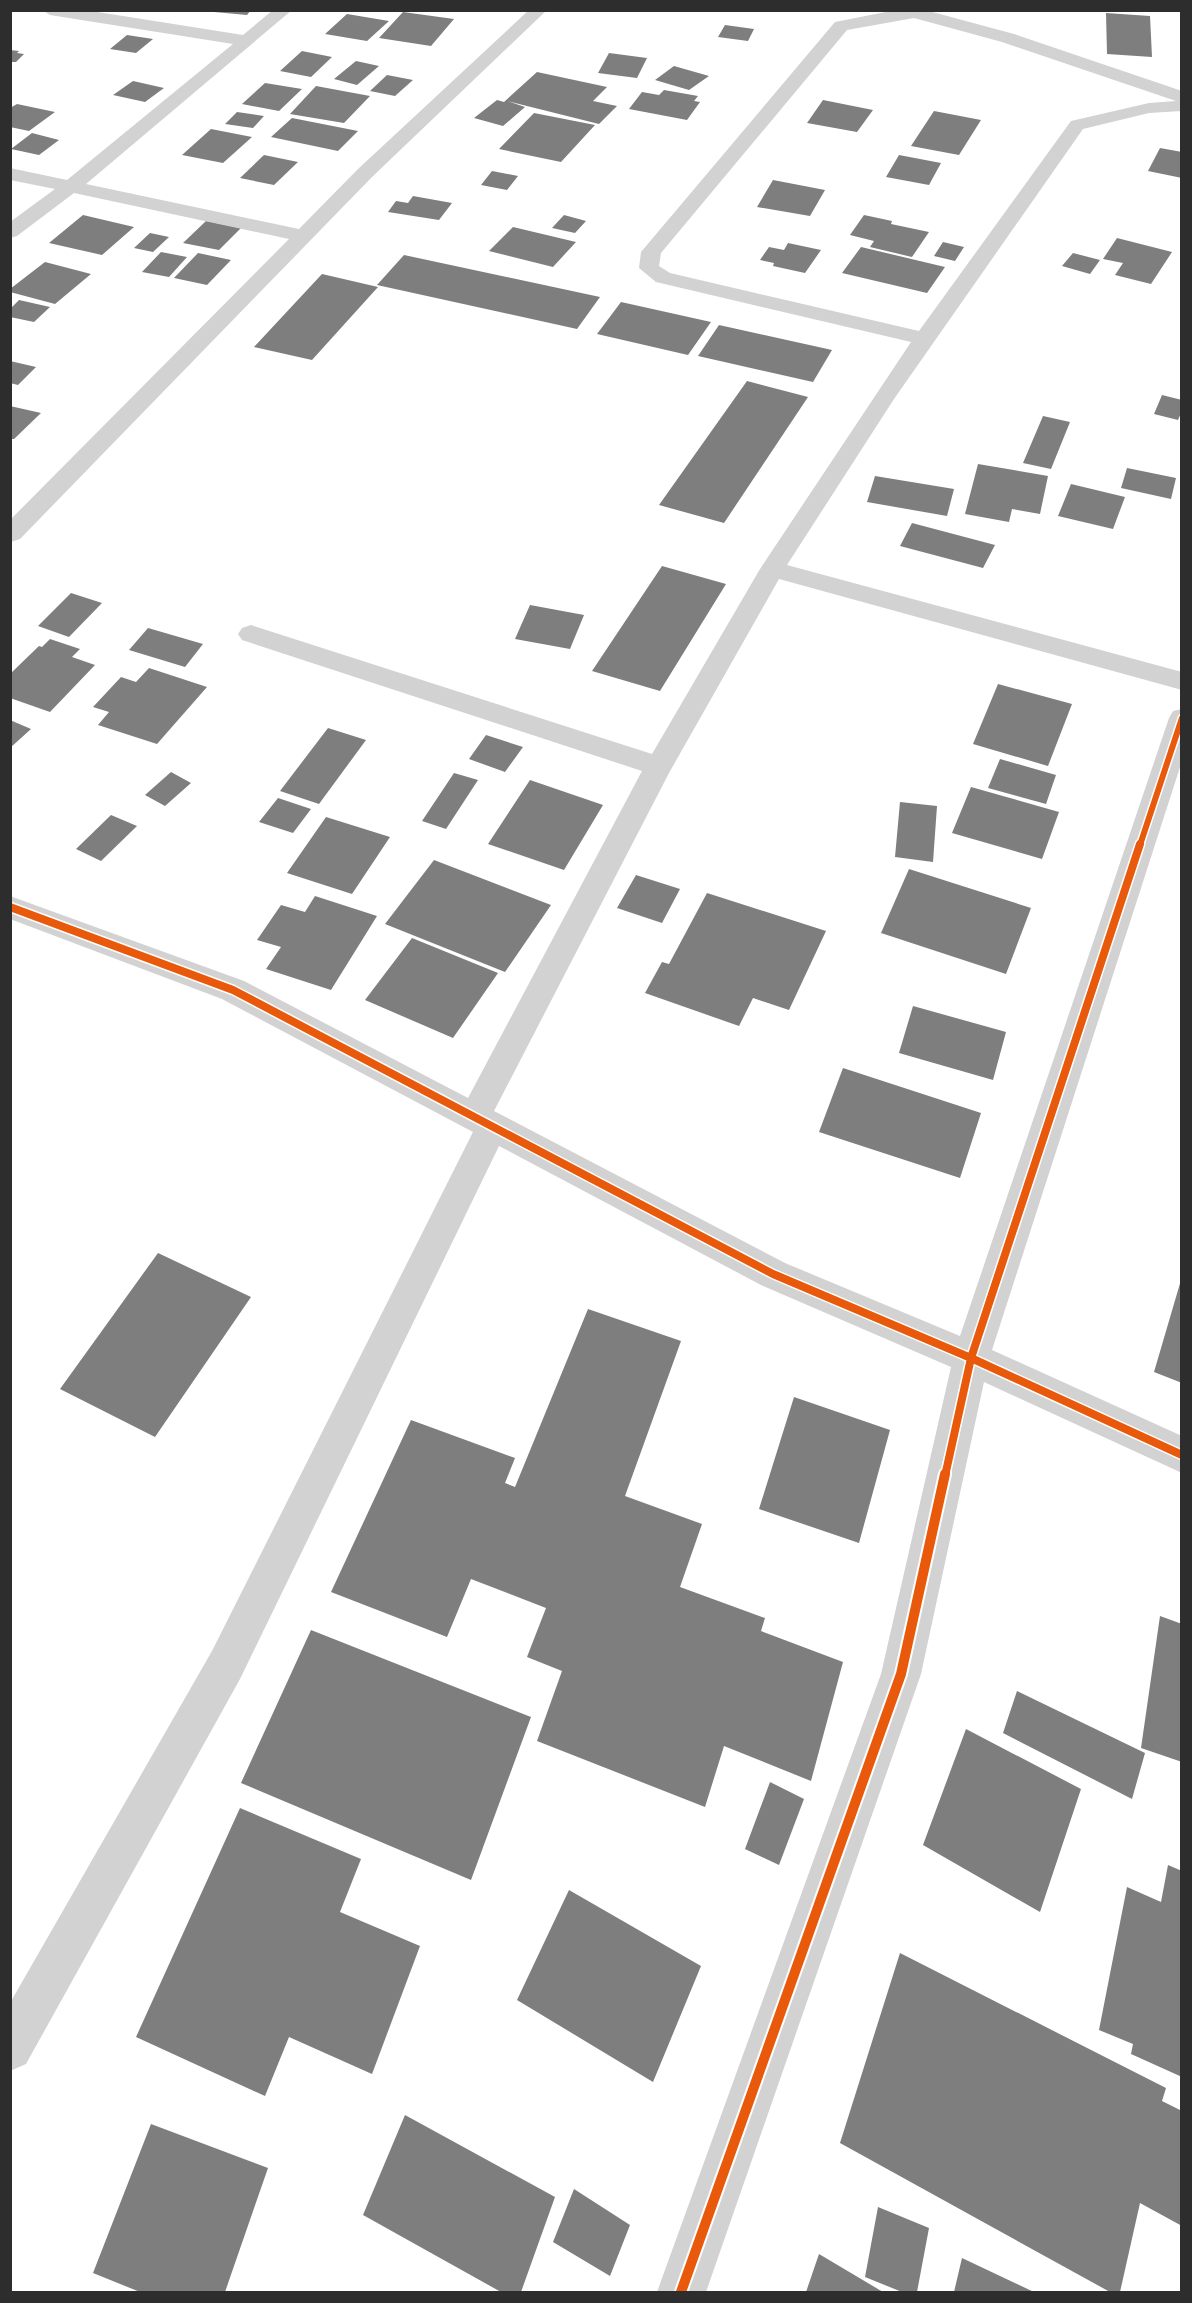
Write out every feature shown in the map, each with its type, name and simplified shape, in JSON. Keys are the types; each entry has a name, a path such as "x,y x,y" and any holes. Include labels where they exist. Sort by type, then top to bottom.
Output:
{"street":[{"path":"50,10 247,41"},
{"path":"10,232 72,185 284,10"},
{"path":"11,534 365,172 539,10"},
{"path":"922,338 663,278 649,268 651,252 841,26 908,12 1008,38 1182,97"},
{"path":"10,2048 226,1665 483,1123 659,766 772,569 922,338 1077,125 1149,108 1182,106"},
{"path":"10,174 72,185 303,236"},
{"path":"772,569 1182,681"},
{"path":"251,634 659,766"},
{"path":"681,2292 901,1674 971,1358 1182,718"},
{"path":"10,907 233,990 772,1274 971,1358 1182,1455"}],"building":[{"path":"216,10 251,10 247,15 214,12"},
{"path":"403,12 454,19 431,46 379,38"},
{"path":"1106,13 1150,16 1152,57 1107,54"},
{"path":"347,14 389,21 367,41 325,34"},
{"path":"725,25 754,29 748,41 718,37"},
{"path":"127,35 153,39 136,53 110,49"},
{"path":"10,50 24,54 16,62 10,62"},
{"path":"302,51 332,57 311,77 280,71"},
{"path":"609,53 647,58 637,78 598,73"},
{"path":"356,61 379,66 357,85 334,79"},
{"path":"674,66 709,76 689,90 655,80"},
{"path":"537,72 607,87 593,101 617,106 599,124 507,101 525,107 503,126 474,118 497,100 504,102"},
{"path":"387,75 413,80 395,96 370,91"},
{"path":"133,81 164,88 145,102 113,95"},
{"path":"265,83 302,89 279,111 242,104"},
{"path":"316,86 370,96 344,123 290,114"},
{"path":"664,90 698,96 694,101 700,102 687,120 629,109 642,92 659,95"},
{"path":"823,100 873,110 857,132 807,123"},
{"path":"17,104 55,112 29,131 10,127 10,108"},
{"path":"934,111 981,120 959,155 911,146"},
{"path":"237,112 264,116 253,128 225,124"},
{"path":"534,113 595,125 561,162 499,149"},
{"path":"292,118 358,131 338,151 271,137"},
{"path":"211,129 252,137 223,163 182,155"},
{"path":"32,133 59,140 39,155 11,149"},
{"path":"1160,148 1182,152 1182,178 1148,171"},
{"path":"264,155 298,162 274,185 240,178"},
{"path":"899,155 941,163 929,185 886,177"},
{"path":"492,171 518,176 507,190 481,185"},
{"path":"773,180 825,190 810,216 757,207"},
{"path":"413,196 452,203 439,220 388,212 396,201 408,203"},
{"path":"83,215 134,227 102,255 49,243"},
{"path":"564,215 586,221 575,233 552,228"},
{"path":"864,215 892,221 891,224 929,232 912,257 870,247 874,241 850,235"},
{"path":"206,221 241,228 219,250 183,243"},
{"path":"513,227 576,242 553,267 489,251"},
{"path":"150,233 169,237 153,252 134,248"},
{"path":"1117,238 1172,252 1151,284 1115,275 1123,263 1103,259"},
{"path":"943,242 964,247 955,261 934,256"},
{"path":"788,243 821,250 805,273 773,266 774,263 760,260 769,247 784,250"},
{"path":"861,247 945,267 927,293 842,273"},
{"path":"161,252 187,257 169,277 142,272"},
{"path":"198,253 231,260 207,285 174,278"},
{"path":"1073,253 1100,260 1090,274 1062,266"},
{"path":"404,255 600,297 577,329 377,285"},
{"path":"45,262 91,274 55,304 10,292 10,289"},
{"path":"322,274 378,287 312,360 254,347"},
{"path":"19,300 50,307 34,322 10,317 10,309"},
{"path":"621,302 711,322 688,355 597,334"},
{"path":"719,325 832,350 813,382 698,356"},
{"path":"10,361 36,367 18,385 10,383"},
{"path":"747,381 808,397 724,523 659,505"},
{"path":"1162,395 1182,400 1182,411 1178,420 1154,414"},
{"path":"10,406 41,413 14,439 10,439"},
{"path":"1043,416 1070,422 1051,469 1023,463"},
{"path":"978,464 1048,476 1040,514 1012,509 1009,522 965,514"},
{"path":"1127,468 1176,478 1171,499 1121,488"},
{"path":"875,476 954,489 947,516 867,502"},
{"path":"1071,484 1125,497 1113,529 1058,516"},
{"path":"912,523 995,545 983,568 900,546"},
{"path":"662,566 726,584 660,691 592,671"},
{"path":"71,593 102,603 69,637 38,626"},
{"path":"530,605 584,615 570,649 515,639"},
{"path":"148,628 203,644 185,667 129,650"},
{"path":"50,639 80,649 72,657 95,665 50,712 10,698 10,674 39,646 42,647"},
{"path":"149,668 207,687 157,744 98,725 109,712 93,707 121,677 136,682"},
{"path":"998,684 1072,704 1048,766 973,744"},
{"path":"10,720 31,729 10,748"},
{"path":"328,728 366,740 319,804 280,791"},
{"path":"486,735 523,747 505,772 469,759"},
{"path":"1000,759 1056,775 1046,804 988,788"},
{"path":"171,772 191,783 165,806 145,795"},
{"path":"454,773 478,780 446,829 422,821"},
{"path":"530,780 603,805 564,870 488,844"},
{"path":"971,787 1059,812 1042,859 952,833"},
{"path":"278,798 311,809 293,833 259,822"},
{"path":"900,802 937,806 933,862 895,857"},
{"path":"111,815 137,826 101,861 76,849"},
{"path":"326,817 390,837 352,894 287,873"},
{"path":"434,860 551,905 505,972 385,924"},
{"path":"909,869 1031,908 1006,974 881,933"},
{"path":"636,875 680,889 662,923 617,908"},
{"path":"707,893 826,931 789,1010 753,998 739,1026 645,993 662,962 669,964"},
{"path":"315,896 377,916 331,990 266,969 281,947 257,940 281,905 305,912"},
{"path":"412,938 498,973 453,1038 365,1000"},
{"path":"913,1006 1006,1032 993,1080 899,1053"},
{"path":"843,1068 981,1113 960,1178 819,1132"},
{"path":"158,1253 251,1297 155,1437 60,1389"},
{"path":"1182,1280 1182,1383 1154,1372"},
{"path":"588,1309 681,1341 625,1496 702,1524 680,1587 765,1618 761,1631 843,1662 811,1781 724,1746 705,1807 537,1741 562,1671 527,1657 546,1608 471,1579 447,1637 331,1592 411,1420 515,1458 505,1483 515,1487"},
{"path":"794,1397 890,1430 859,1543 759,1509"},
{"path":"1160,1616 1182,1624 1182,1762 1141,1748"},
{"path":"311,1630 531,1717 471,1880 241,1783"},
{"path":"1017,1691 1145,1753 1132,1799 1003,1733"},
{"path":"966,1729 1081,1789 1040,1912 923,1845"},
{"path":"770,1782 804,1799 779,1865 745,1849"},
{"path":"240,1808 361,1859 340,1912 420,1946 372,2074 289,2037 265,2096 136,2037"},
{"path":"1168,1865 1182,1871 1182,2077 1131,2054 1133,2044 1099,2030 1127,1887 1161,1902"},
{"path":"569,1890 701,1966 653,2082 517,2000"},
{"path":"900,1953 1166,2088 1162,2101 1182,2111 1182,2226 1140,2203 1120,2292 1110,2292 840,2143"},
{"path":"405,2115 555,2197 521,2292 501,2292 363,2215"},
{"path":"151,2124 268,2168 225,2292 140,2292 93,2273"},
{"path":"574,2189 630,2225 610,2276 553,2242"},
{"path":"878,2207 929,2228 917,2292 902,2292 865,2277"},
{"path":"819,2254 883,2292 806,2292"},
{"path":"962,2258 1034,2292 954,2292"}],"cycle path":[{"path":"681,2292 901,1674 971,1358 1182,718"},
{"path":"10,907 233,990 773,1274 971,1358 1182,1455"}]}
